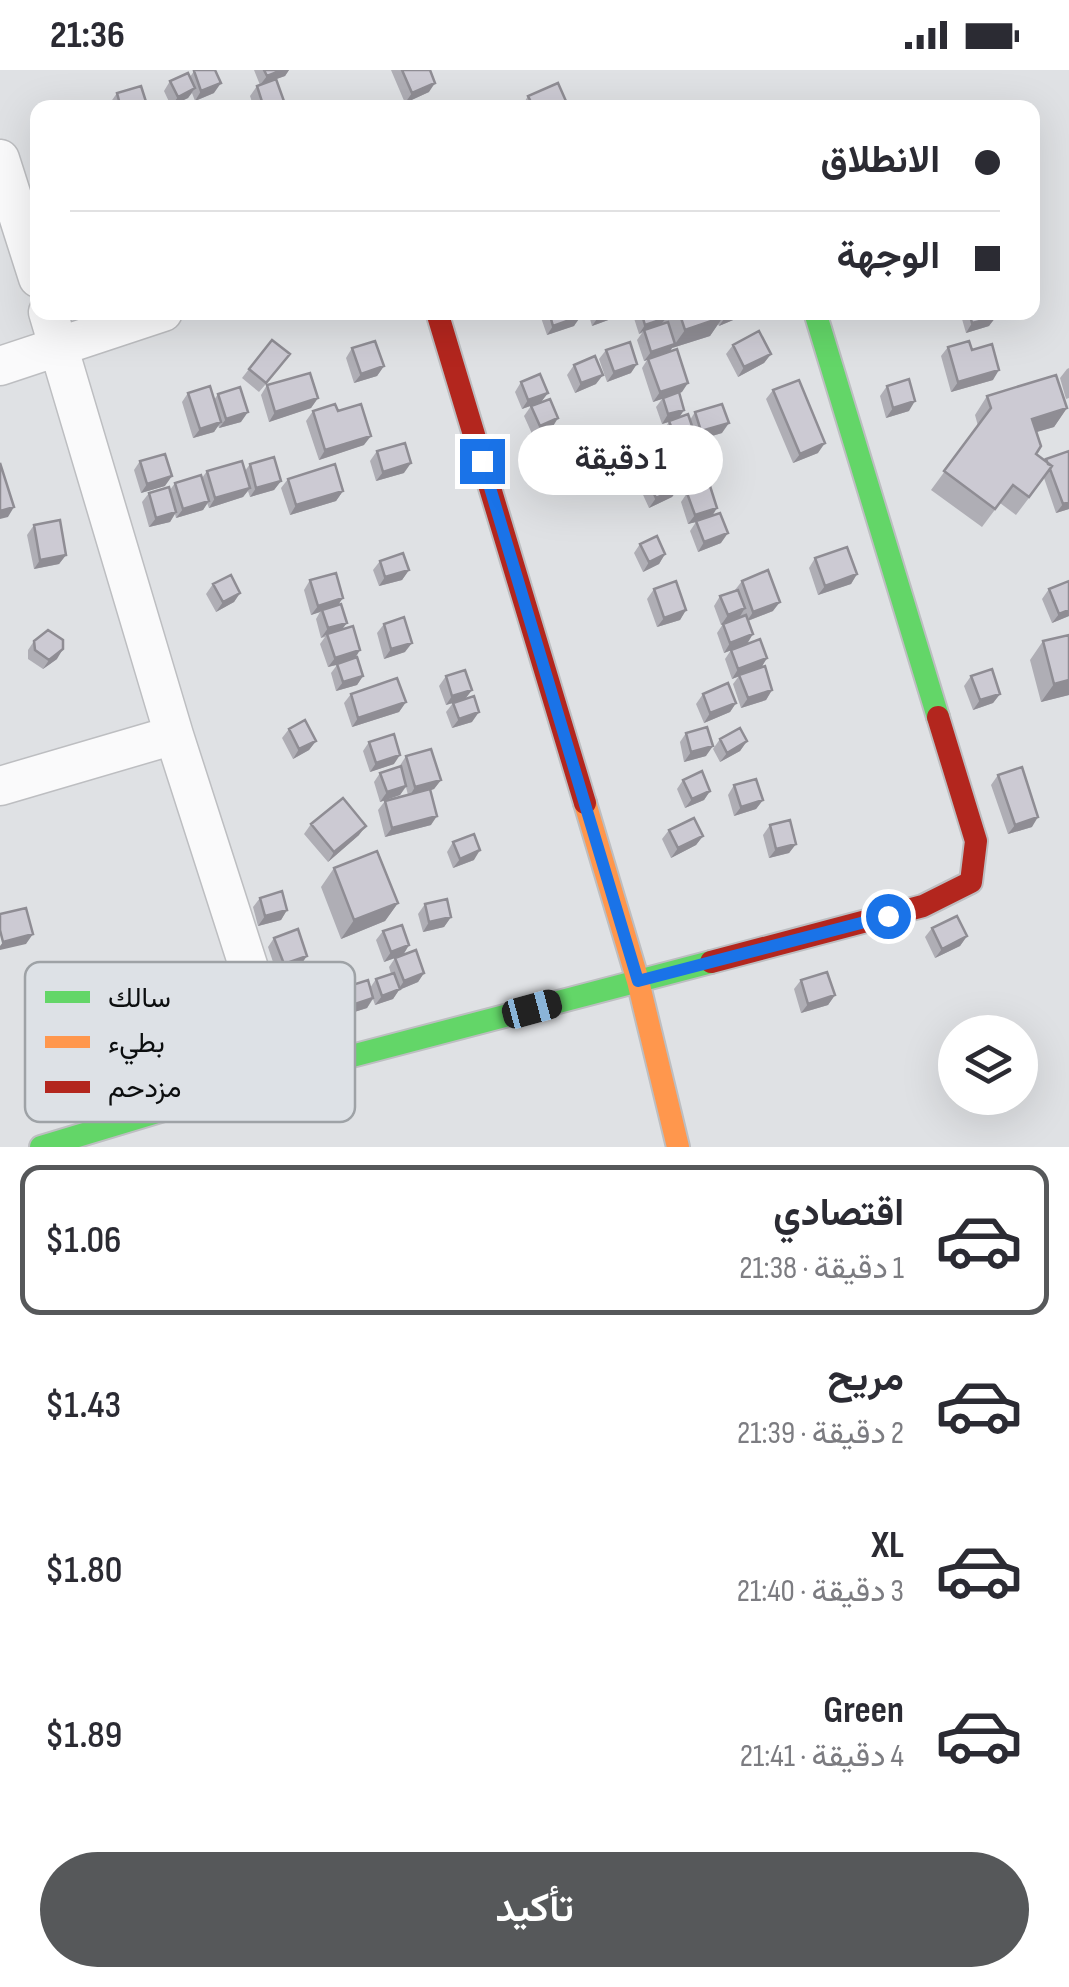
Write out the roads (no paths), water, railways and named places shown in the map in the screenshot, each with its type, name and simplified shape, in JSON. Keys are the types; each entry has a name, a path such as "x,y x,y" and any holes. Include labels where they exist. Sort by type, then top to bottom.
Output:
{"street":[{"path":"0,159 30,253"},
{"path":"0,366 54,330 115,320"},
{"path":"439,320 638,981 678,1147"},
{"path":"355,1055 923,906 971,882 976,841 816,320"},
{"path":"54,330 174,736 247,962"},
{"path":"0,786 174,736"},
{"path":"41,1147 124,1122"}]}
